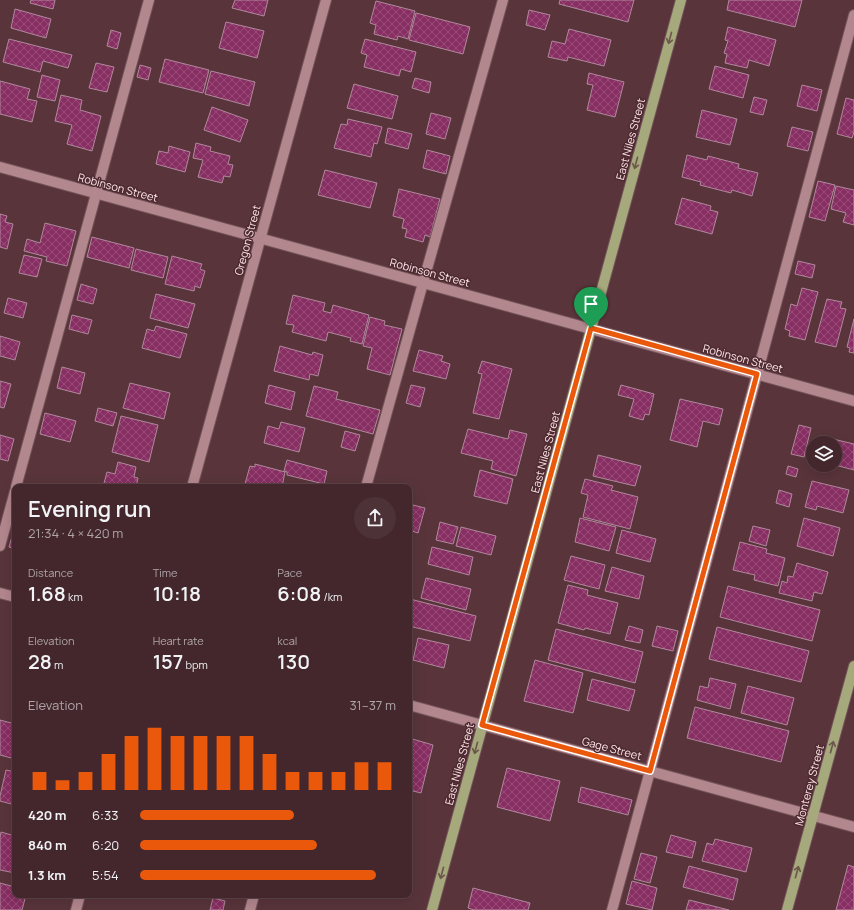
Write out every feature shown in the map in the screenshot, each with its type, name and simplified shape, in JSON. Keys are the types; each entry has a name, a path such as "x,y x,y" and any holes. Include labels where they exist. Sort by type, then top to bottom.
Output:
{"main road":[{"name":"East Niles Street","path":"432,910 681,0"},
{"name":"Monterey Street","path":"787,910 854,666"}],"street":[{"path":"17,484 149,0"},
{"name":"Oregon Street","path":"193,484 326,0"},
{"path":"367,484 503,0"},
{"path":"612,910 854,15"},
{"name":"Robinson Street","path":"0,167 854,400"},
{"path":"0,546 12,503"},
{"path":"0,593 12,596"},
{"name":"Gage Street","path":"412,706 854,827"},
{"path":"76,910 79,898"},
{"path":"250,910 253,898"}],"building":[{"path":"31,0 55,0 53,9 30,3"},
{"path":"235,0 268,0 264,16 232,8"},
{"path":"560,0 634,0 628,22 559,4"},
{"path":"729,0 802,0 795,27 727,10"},
{"path":"376,1 415,11 408,39 398,36 397,40 374,34 376,25 370,23"},
{"path":"15,9 51,19 46,38 11,28"},
{"path":"529,10 550,15 545,30 526,25"},
{"path":"416,13 470,27 463,54 409,40"},
{"path":"226,22 264,31 257,58 219,48"},
{"path":"728,27 776,40 769,66 749,60 747,68 725,63 727,54 724,53 728,41 725,40"},
{"path":"569,29 611,40 604,66 568,57 567,61 548,57 552,41 565,44"},
{"path":"111,30 121,33 117,49 107,46"},
{"path":"9,39 72,55 68,68 43,61 40,72 3,62"},
{"path":"365,39 416,52 411,72 401,69 399,76 364,67 367,55 361,53"},
{"path":"165,59 209,70 203,93 159,82"},
{"path":"96,63 114,67 107,92 89,88"},
{"path":"140,65 151,68 148,80 137,77"},
{"path":"715,66 749,75 743,98 709,89"},
{"path":"211,71 255,82 249,106 205,94"},
{"path":"589,73 624,82 615,117 587,110 593,85 587,84"},
{"path":"42,75 60,80 55,101 37,97"},
{"path":"415,78 431,82 429,93 412,88"},
{"path":"0,81 30,89 27,99 37,101 32,122 0,114"},
{"path":"354,84 398,96 392,119 347,108"},
{"path":"802,85 822,90 817,111 797,106"},
{"path":"61,95 82,100 80,110 101,116 92,151 67,144 72,125 55,121"},
{"path":"754,97 767,100 763,115 750,112"},
{"path":"846,98 854,100 854,132 852,138 837,134"},
{"path":"212,107 248,120 240,142 204,130"},
{"path":"702,110 737,119 730,145 696,137"},
{"path":"431,113 451,118 445,139 426,134"},
{"path":"348,119 382,127 377,144 374,143 371,157 334,148 341,124 347,125"},
{"path":"792,127 813,132 808,151 787,146"},
{"path":"388,128 412,134 408,149 385,143"},
{"path":"196,143 211,147 210,151 230,156 228,164 233,165 230,177 224,176 222,183 198,177 203,160 193,158"},
{"path":"169,146 190,152 185,172 156,164 159,151 168,153"},
{"path":"427,150 450,156 446,174 423,168"},
{"path":"687,155 707,160 708,156 739,164 738,168 758,173 752,196 732,190 731,193 700,185 701,182 682,177"},
{"path":"325,170 377,183 370,208 318,195"},
{"path":"818,181 835,185 825,221 809,217"},
{"path":"836,186 854,190 854,225 843,222 846,213 831,209"},
{"path":"399,189 440,199 430,237 425,235 423,242 405,237 407,229 402,228 404,219 393,216"},
{"path":"682,198 711,206 710,210 718,212 712,234 675,224"},
{"path":"0,214 7,216 5,222 13,224 7,249 0,247"},
{"path":"45,223 76,231 67,266 46,261 47,257 24,251 27,239 40,243"},
{"path":"92,237 134,248 129,268 87,257"},
{"path":"136,249 168,257 163,278 131,270"},
{"path":"24,255 42,259 37,277 19,273"},
{"path":"172,256 202,264 200,269 205,271 200,288 195,286 194,291 165,284"},
{"path":"798,261 815,265 812,278 795,274"},
{"path":"81,284 97,289 93,304 77,300"},
{"path":"802,288 818,292 805,340 789,336 790,331 785,329 791,304 797,306"},
{"path":"156,294 195,304 188,328 150,318"},
{"path":"293,295 325,303 323,311 331,313 333,305 369,315 362,344 350,341 351,338 328,332 326,341 292,332 294,325 286,324"},
{"path":"8,298 27,303 23,318 4,313"},
{"path":"827,299 842,302 840,308 846,309 836,347 815,342"},
{"path":"72,315 92,320 88,334 69,329"},
{"path":"370,317 385,321 384,325 402,329 390,375 367,369 372,348 363,346"},
{"path":"854,319 854,353 849,352 850,348 847,347"},
{"path":"156,326 187,334 180,358 142,348 147,329 154,331"},
{"path":"0,336 20,342 15,360 0,356"},
{"path":"280,346 312,355 313,352 323,355 318,376 310,374 309,380 274,371"},
{"path":"419,350 443,356 441,361 450,364 446,379 413,371"},
{"path":"482,361 512,369 499,419 473,413 482,374 478,373"},
{"path":"62,367 85,373 80,394 57,388"},
{"path":"0,381 11,384 4,408 0,407"},
{"path":"130,383 170,393 164,419 123,408"},
{"path":"269,385 295,392 291,410 265,403"},
{"path":"411,385 425,388 420,407 406,403"},
{"path":"621,385 654,394 649,415 645,414 643,420 629,416 634,399 618,395"},
{"path":"314,386 338,392 336,399 380,410 373,434 306,416"},
{"path":"680,399 723,409 719,425 703,421 697,447 670,440"},
{"path":"98,408 117,413 113,426 95,421"},
{"path":"45,413 76,421 70,442 40,434"},
{"path":"121,416 158,425 149,462 112,452"},
{"path":"281,422 305,428 299,452 264,443 268,426 279,429"},
{"path":"799,425 811,428 809,436 806,436 806,449 804,457 791,454"},
{"path":"468,429 508,439 510,430 527,434 516,476 491,469 493,461 461,453"},
{"path":"345,431 360,435 355,451 341,447"},
{"path":"0,435 14,439 8,461 0,459"},
{"path":"842,441 854,444 854,470 842,467"},
{"path":"598,455 641,466 635,486 593,476"},
{"path":"287,460 327,471 324,484 287,475 287,472 284,471"},
{"path":"118,462 136,467 134,477 138,478 137,484 104,484 107,472 115,474"},
{"path":"255,464 285,472 283,484 245,484 250,466 255,467"},
{"path":"788,466 798,469 796,477 786,474"},
{"path":"480,470 513,479 507,504 474,496"},
{"path":"585,479 613,486 611,490 638,497 630,529 583,517 588,495 581,493"},
{"path":"812,481 849,490 843,513 817,506 816,510 805,507"},
{"path":"779,490 792,494 789,507 776,503"},
{"path":"412,505 425,508 418,533 412,531"},
{"path":"580,518 616,527 609,551 575,542"},
{"path":"804,518 840,528 833,556 797,546"},
{"path":"440,522 458,527 453,544 436,540"},
{"path":"753,526 770,530 766,546 749,541"},
{"path":"461,527 496,536 491,555 456,546"},
{"path":"622,530 656,539 650,562 616,553"},
{"path":"12,536 12,548 9,547"},
{"path":"740,542 767,549 766,553 785,558 778,586 754,580 755,575 733,570"},
{"path":"432,547 473,557 469,575 428,564"},
{"path":"571,556 605,565 599,589 564,580"},
{"path":"797,563 828,572 822,594 814,592 812,601 779,593 782,581 787,583 788,576 793,577"},
{"path":"612,567 644,576 639,599 605,591"},
{"path":"426,578 471,589 466,610 421,598"},
{"path":"568,585 588,590 587,595 618,603 610,634 585,628 584,630 558,623"},
{"path":"728,586 820,610 812,641 720,617"},
{"path":"412,600 476,616 470,641 412,627"},
{"path":"629,626 643,630 640,643 625,640"},
{"path":"657,626 678,631 673,651 652,646"},
{"path":"717,627 809,651 801,682 709,659"},
{"path":"556,629 643,652 635,683 548,660"},
{"path":"418,638 449,645 444,668 413,660"},
{"path":"535,660 583,673 573,713 524,701"},
{"path":"710,678 736,684 730,709 697,700 700,686 708,688"},
{"path":"592,679 635,690 629,711 587,700"},
{"path":"748,686 794,698 787,725 741,713"},
{"path":"695,707 789,731 781,762 687,738"},
{"path":"0,720 12,723 12,758 0,755"},
{"path":"412,739 433,745 421,793 412,791"},
{"path":"507,768 560,781 550,821 497,807"},
{"path":"6,770 12,771 12,804 0,801"},
{"path":"581,787 632,800 628,815 578,802"},
{"path":"1,832 12,835 12,872 0,870"},
{"path":"671,835 696,842 692,858 666,852"},
{"path":"715,839 752,848 746,872 702,861 707,843 713,845"},
{"path":"641,853 657,857 650,883 634,879"},
{"path":"848,865 854,867 854,910 836,910"},
{"path":"689,866 738,879 733,900 683,887"},
{"path":"632,881 657,888 652,910 626,904"},
{"path":"0,883 12,886 12,898 25,898 22,910 0,910"},
{"path":"473,888 530,903 528,910 474,910 468,908"},
{"path":"213,898 225,901 223,910 210,910"},
{"path":"689,900 729,910 686,910"}],"route":[{"path":"591,328 757,374 650,771 482,725 591,328"}]}
